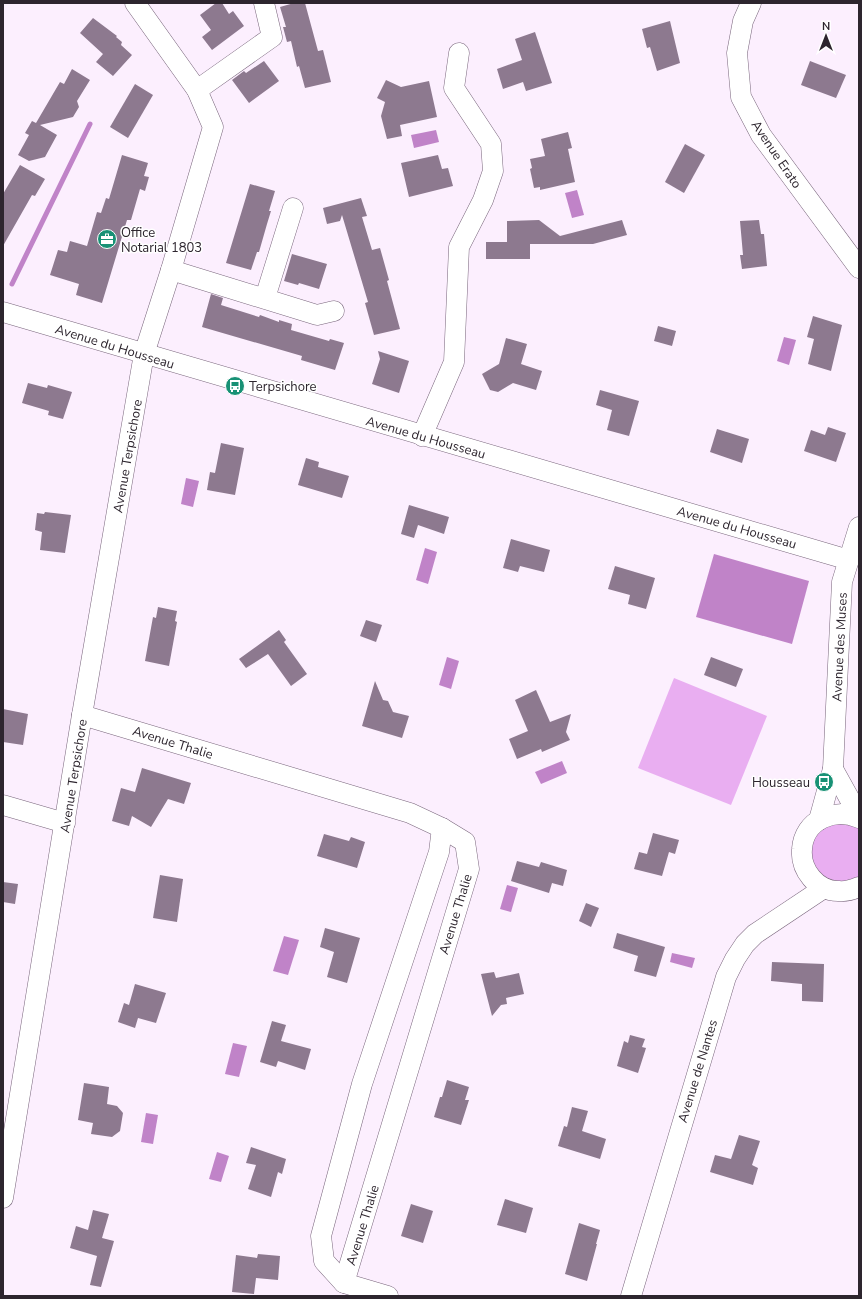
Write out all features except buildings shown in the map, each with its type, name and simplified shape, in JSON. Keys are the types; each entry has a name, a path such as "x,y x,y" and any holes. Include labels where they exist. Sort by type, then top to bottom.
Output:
{"street":[{"name":"Avenue Terpsichore","path":"3,1198 82,715 144,354 171,270 213,127 197,90 135,3"},
{"path":"197,90 272,37 264,3"},
{"name":"Avenue Erato","path":"751,3 743,21 737,53 741,97 760,135 859,268"},
{"path":"422,436 454,362 459,247 483,200 493,171 491,144 454,88 459,52"},
{"path":"265,298 293,208"},
{"path":"171,270 318,315 334,311"},
{"name":"Avenue du Housseau","path":"3,312 848,560"},
{"name":"Avenue des Muses","path":"819,820 833,769 842,582 859,527"},
{"name":"Avenue Thalie","path":"82,715 410,813 442,828 465,842 469,869 344,1283 388,1296"},
{"path":"833,769 859,817"},
{"path":"3,805 65,823"},
{"path":"859,817 840,813 829,815 819,820 810,828 804,838 802,849 803,861 807,872 814,881 824,888 837,892 850,891 859,887"},
{"path":"344,1283 324,1261 322,1236 362,1084 439,852 442,828"},
{"name":"Avenue de Nantes","path":"631,1296 726,977 745,944 755,934 824,888"}],"shaded area":[{"path":"436,130 439,142 414,148 411,135"},
{"path":"577,190 584,215 572,218 565,193"},
{"path":"784,337 796,340 789,365 777,361"},
{"path":"186,478 199,481 193,507 181,504"},
{"path":"425,548 437,552 428,584 416,580"},
{"path":"714,554 809,581 792,644 696,617"},
{"path":"447,657 459,661 451,689 439,685"},
{"path":"674,678 767,716 731,805 638,768"},
{"path":"562,761 567,773 541,784 535,772"},
{"path":"834,820 859,825 859,879 839,885 813,870 810,839"},
{"path":"507,885 518,888 511,912 500,909"},
{"path":"284,936 299,940 288,975 273,971"},
{"path":"672,953 695,958 692,968 670,962"},
{"path":"233,1043 247,1046 239,1077 225,1074"},
{"path":"146,1113 158,1115 153,1144 141,1142"},
{"path":"217,1152 229,1156 221,1182 209,1179"}],"waterway":[{"path":"12,284 90,124"}],"place":[{"name":"Office Notarial 1803","path":"107,239"},
{"name":"Terpsichore","path":"235,386"},
{"name":"Housseau","path":"824,782"}]}
